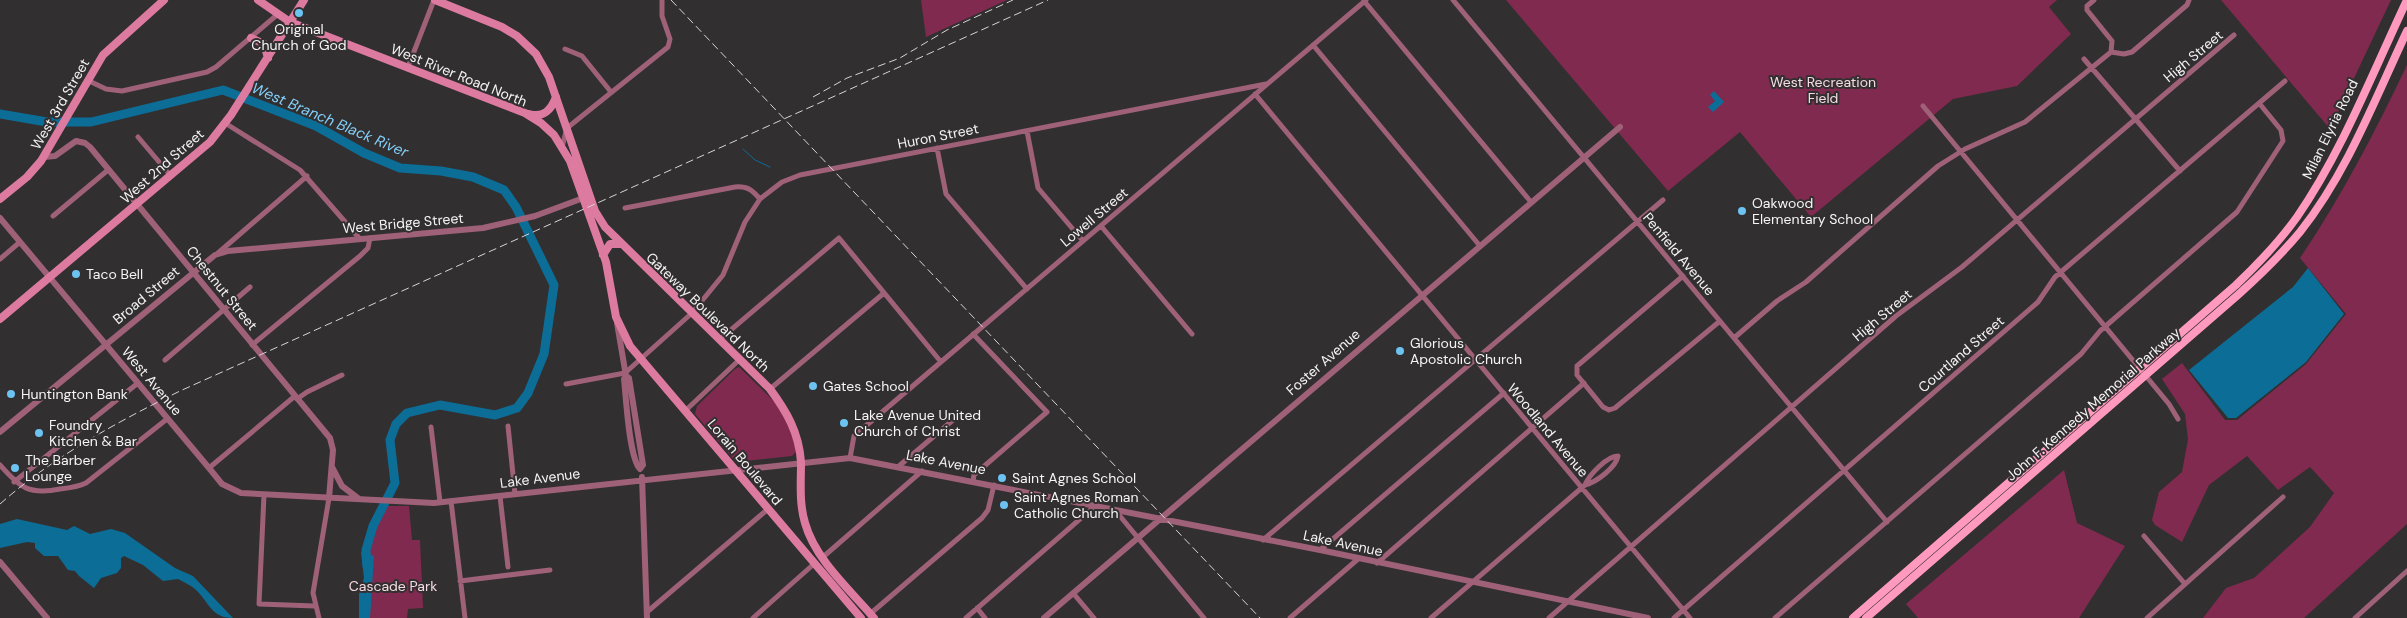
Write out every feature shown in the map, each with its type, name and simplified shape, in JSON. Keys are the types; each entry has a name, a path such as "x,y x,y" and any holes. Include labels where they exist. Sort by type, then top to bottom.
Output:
{"main road":[{"name":"West 3rd Street","path":"0,200 30,174 44,157 87,80 109,48 164,0"},
{"name":"West River Road North","path":"258,0 290,22 525,113 546,128 562,147 586,197 603,255 616,317"},
{"name":"West 2nd Street","path":"0,319 210,142 235,108 304,0"},
{"name":"Gateway Boulevard North","path":"435,0 492,22 517,36 541,62 567,128 586,197 600,219 621,244 770,389 786,412 794,427 800,461 800,494 804,522 810,538 822,557"},
{"name":"Milan Elyria Road","path":"2260,260 2296,218 2322,177 2407,0"},
{"name":"Milan Elyria Road","path":"2324,197 2349,152 2407,31"},
{"path":"251,38 264,44 268,58"},
{"path":"525,113 535,116 545,113 551,108 556,97"},
{"name":"John F. Kennedy Memorial Parkway","path":"1866,618 2267,269 2300,231 2324,197"},
{"path":"603,255 610,244 621,244"},
{"name":"John F. Kennedy Memorial Parkway","path":"1853,618 2236,285 2260,260"},
{"name":"Lorain Boulevard","path":"616,317 628,342 640,359 861,618"},
{"path":"822,557 872,616"}],"street":[{"path":"408,67 435,0"},
{"path":"562,147 567,128 668,47 670,39 662,16 662,0"},
{"name":"Penfield Avenue","path":"1453,0 1886,522"},
{"path":"2094,0 2087,6 2087,10 2112,41 2112,52"},
{"path":"1734,338 1777,301 1806,282 1938,166 1960,152 2025,122 2112,52 2124,54 2132,52 2187,5 2189,0"},
{"path":"1365,1 1531,202"},
{"name":"Lowell Street","path":"850,458 854,436 1365,1"},
{"path":"87,80 106,89 122,91 207,72 216,67 278,14"},
{"name":"High Street","path":"1549,618 1905,309 1962,267 2234,35"},
{"path":"1313,45 1480,246"},
{"path":"565,49 582,56 611,92"},
{"path":"2084,59 2180,171"},
{"name":"Courtland Street","path":"1674,618 2038,302 2060,273 2285,81"},
{"name":"Huron Street","path":"625,375 640,359 692,313 723,275 745,222 760,199 782,182 800,175 1266,84"},
{"name":"Woodland Avenue","path":"1255,94 1532,428 1584,486 1631,547 1690,618"},
{"path":"1775,618 2081,354 2105,327 2213,235 2242,206 2283,140 2281,130 2259,103"},
{"path":"1923,106 2169,404 2178,419"},
{"path":"225,123 298,168 307,176 360,239"},
{"name":"Foster Avenue","path":"1044,618 1620,127"},
{"path":"1027,131 1038,188 1083,241"},
{"path":"138,137 171,176"},
{"name":"Chestnut Street","path":"44,157 55,156 71,143 81,142 88,145 330,438 333,450 329,498"},
{"path":"937,148 946,194 1027,289"},
{"path":"53,216 108,170"},
{"name":"Broad Street","path":"0,432 215,255 307,176"},
{"path":"625,208 744,186 751,189 760,199"},
{"name":"West Bridge Street","path":"215,255 228,251 472,229 535,216 586,197"},
{"path":"1262,540 1663,200"},
{"name":"West Avenue","path":"0,218 208,468 230,489"},
{"path":"1101,226 1192,334"},
{"path":"252,345 360,256 368,248 370,238"},
{"path":"719,340 839,238 941,362"},
{"path":"0,259 20,242"},
{"path":"1682,276 1579,363 1576,372 1603,407 1609,410 1616,408 1720,321"},
{"path":"165,360 250,288"},
{"path":"770,389 884,293"},
{"name":"West River Road North","path":"616,317 625,375 631,437 636,464 640,469 642,479 647,615"},
{"path":"973,334 1048,412 974,475 973,481"},
{"path":"685,411 739,360"},
{"path":"208,468 296,398 342,375"},
{"path":"566,384 625,375"},
{"path":"14,482 138,383"},
{"path":"1377,563 1584,383"},
{"path":"1320,550 1504,393"},
{"path":"0,464 14,482 36,492 84,484 167,419"},
{"path":"899,466 953,420"},
{"path":"508,426 516,494"},
{"path":"431,427 440,502"},
{"path":"1431,618 1584,486 1596,480 1617,463 1618,456 1613,456 1605,463 1589,478 1584,486"},
{"name":"Lake Avenue","path":"230,489 246,494 377,501 440,502 800,461 850,458 923,470 1648,618"},
{"path":"332,466 342,486 362,500"},
{"path":"822,557 923,470"},
{"path":"872,616 984,516 994,485"},
{"path":"264,495 259,604 315,606"},
{"path":"500,496 508,567"},
{"path":"2147,618 2283,497"},
{"path":"319,618 313,593 314,577 322,548 329,498"},
{"path":"451,501 465,618"},
{"path":"966,618 1095,506"},
{"path":"647,615 768,509"},
{"path":"1114,510 1204,618"},
{"path":"2144,536 2185,584"},
{"path":"1290,618 1358,559"},
{"path":"0,562 47,618"},
{"path":"753,618 815,564"},
{"path":"460,581 550,570"},
{"path":"2354,618 2407,571"},
{"path":"1073,593 1094,618"},
{"path":"977,608 985,618"}],"green space":[{"path":"921,0 1007,0 926,37"},
{"name":"West Recreation Field","path":"1506,0 2057,0 2049,7 2071,34 2017,86 1953,99 1811,217 1740,132 1668,191"},
{"path":"2221,0 2391,0 2330,129"},
{"path":"2407,65 2407,524 2304,618 2203,618 2226,588 2254,578 2310,527 2334,493 2310,467 2278,490 2247,456 2209,485 2182,542 2155,525 2152,520 2159,492 2182,472 2188,439 2185,414 2162,379 2182,363 2225,420 2237,420 2306,364 2346,314 2300,258 2330,211 2357,163"},
{"path":"739,367 778,405 794,435 796,452 792,456 736,462 695,414 697,406"},
{"path":"2064,470 2077,523 2125,546 2079,618 1918,618 1906,604"},
{"name":"Cascade Park","path":"383,506 409,506 412,540 420,540 423,608 408,609 407,618 364,618 366,550 373,526"}],"water":[{"path":"1714,91 1724,102 1713,112 1708,107 1715,101 1710,95"},
{"path":"2308,268 2344,314 2306,362 2236,418 2228,418 2189,370 2293,287"},
{"path":"17,519 67,530 74,526 90,534 111,529 125,533 175,568 193,576 233,618 215,612 196,590 188,584 178,579 163,581 143,565 124,556 121,558 121,568 117,573 101,578 94,588 75,571 68,570 58,556 44,556 35,548 35,543 27,542 0,548 0,524"},
{"path":"361,552 374,556 370,618 359,618 359,594 364,578"}],"waterway":[{"name":"West Branch Black River","path":"0,114 47,122 91,122 223,90 316,126 364,153 400,168 441,171 473,177 504,190 516,207 554,285 544,354 528,393 517,408 495,415 440,405 407,413 396,424 390,440 395,483 373,526 366,550 367,566"},
{"path":"743,149 755,160 770,167"}],"railway":[{"path":"671,0 1260,618"},
{"path":"813,97 847,78 900,58 947,30 1013,0"},
{"path":"0,504 42,471 86,442 180,391 1048,0"}],"place":[{"name":"Original Church of God","path":"299,13"},
{"name":"Oakwood Elementary School","path":"1742,211"},
{"name":"Taco Bell","path":"76,274"},
{"name":"Glorious Apostolic Church","path":"1400,351"},
{"name":"Gates School","path":"813,386"},
{"name":"Huntington Bank","path":"11,394"},
{"name":"Lake Avenue United Church of Christ","path":"844,423"},
{"name":"Foundry Kitchen & Bar","path":"39,433"},
{"name":"The Barber Lounge","path":"15,468"},
{"name":"Saint Agnes School","path":"1002,478"},
{"name":"Saint Agnes Roman Catholic Church","path":"1004,505"}]}
